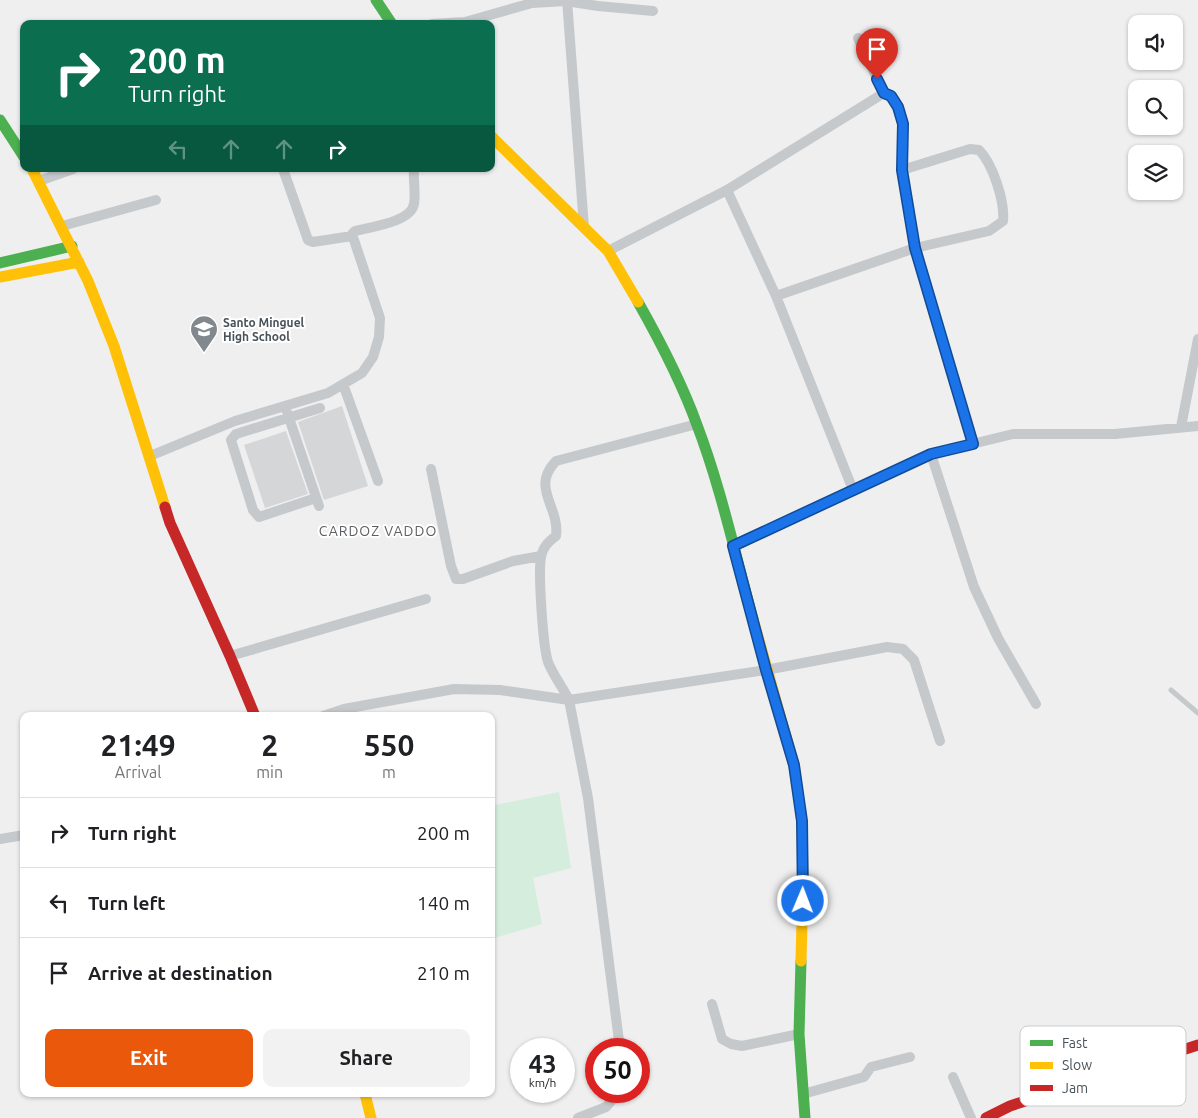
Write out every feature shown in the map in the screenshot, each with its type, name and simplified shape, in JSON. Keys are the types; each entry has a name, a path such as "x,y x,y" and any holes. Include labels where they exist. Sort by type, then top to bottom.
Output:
{"main road":[{"path":"376,0 389,20"},
{"path":"0,120 20,151"},
{"path":"495,140 608,251 660,341 697,424 718,488 766,670 794,765 802,821 804,882 799,1034 805,1118"},
{"path":"34,172 72,246 114,346 170,523 254,712"},
{"path":"0,263 72,246"},
{"path":"0,277 79,262"},
{"path":"1186,1049 1198,1045"},
{"path":"366,1097 371,1118"},
{"path":"986,1118 1020,1102"}],"street":[{"path":"566,1 584,228"},
{"path":"472,20 532,3 566,1 653,11"},
{"path":"858,38 884,93 891,96 898,107 903,124 902,170 915,248 973,444"},
{"path":"608,251 727,190 884,93"},
{"path":"776,296 915,248 989,231 1003,221 1004,211 990,164 979,150 970,149 902,170"},
{"path":"39,180 64,172"},
{"path":"284,172 308,240 313,242 352,236"},
{"path":"150,456 235,421 328,393 362,373 373,357 379,337 380,318 352,236 353,232 403,218 411,212 414,200 414,172"},
{"path":"727,190 776,296 853,490"},
{"path":"62,226 156,200"},
{"path":"1181,427 1198,339"},
{"path":"343,384 378,481"},
{"path":"285,406 289,418 317,502 259,517 253,510 231,440 236,434 289,418 320,408"},
{"path":"619,1038 588,798 569,700 548,662 544,637 540,572 541,556 546,543 556,536 558,525 544,480 548,469 556,461 697,424"},
{"path":"733,546 931,454 1013,434 1115,434 1198,426"},
{"path":"931,454 974,587 998,638 1036,704"},
{"path":"431,469 451,566 456,579 463,579 514,561 541,556"},
{"path":"230,656 426,599"},
{"path":"335,712 454,689 500,690 569,700 766,670 888,647 903,649 914,660 940,741"},
{"path":"0,839 20,836"},
{"path":"712,1004 722,1039 731,1044 742,1046 799,1034"},
{"path":"803,1094 864,1077 871,1067 910,1057"},
{"path":"953,1077 970,1118"},
{"path":"578,1118 606,1107 610,1103"}],"lane":[{"path":"1170,690 1198,713"}],"green space":[{"path":"559,792 571,868 533,878 542,924 495,938 495,805"}],"building":[{"path":"342,406 368,486 324,500 298,422"},
{"path":"286,431 308,494 265,508 244,445"}],"traffic: fast":[{"path":"376,0 389,20"},
{"path":"0,120 20,151"},
{"path":"0,263 72,246"},
{"path":"638,302 685,394 706,449 721,497 753,619"},
{"path":"801,961 799,1034 805,1118"}],"traffic: slow":[{"path":"495,140 608,251 638,302"},
{"path":"34,172 88,281 114,346 165,507"},
{"path":"0,277 79,262"},
{"path":"753,619 794,765 802,821 801,961"},
{"path":"366,1097 371,1118"}],"traffic: jam":[{"path":"165,507 170,523 253,712"},
{"path":"1186,1049 1198,1045"},
{"path":"986,1118 1020,1103"}],"place":[{"name":"Santo Minguel High School","path":"204,353"}],"district":[{"name":"CARDOZ VADDO","path":"378,531"}],"route":[{"path":"803,901 802,821 794,765 733,546 931,454 973,444 915,248 902,170 903,124 898,107 891,96 884,93 877,79"}]}
